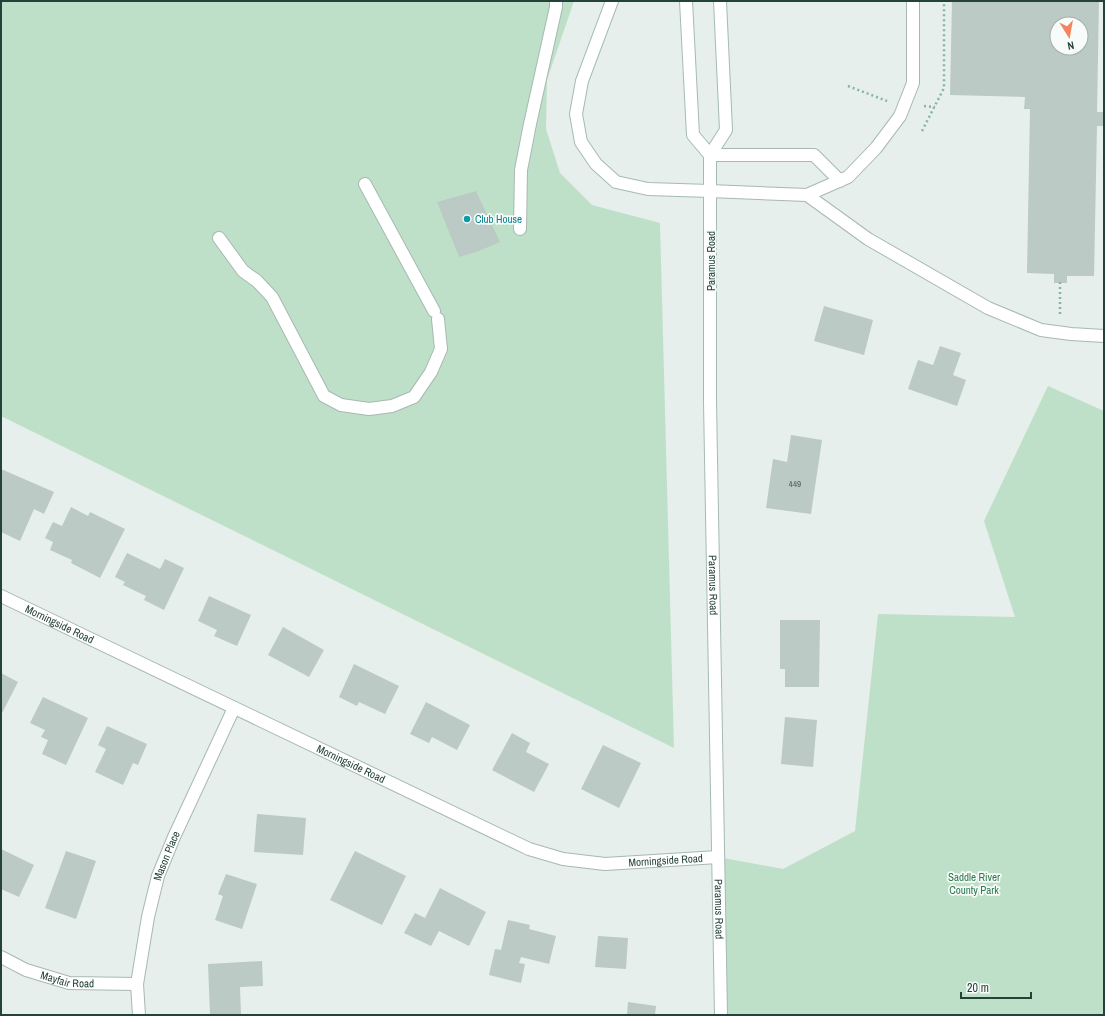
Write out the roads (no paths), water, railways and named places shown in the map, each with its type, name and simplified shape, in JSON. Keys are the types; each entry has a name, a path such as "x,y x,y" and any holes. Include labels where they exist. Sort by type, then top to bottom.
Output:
{"main road":[{"path":"520,229 521,170 549,41 556,1"},
{"path":"612,1 582,81 576,114 581,142 596,164 616,182 648,189 807,195 848,177 876,148 900,116 913,82 913,1"},
{"path":"686,1 693,135 710,154 814,155 840,181"},
{"path":"710,154 726,130 720,1"},
{"name":"Paramus Road","path":"710,154 710,402 721,1015"},
{"path":"219,238 243,271 258,281 272,297 324,396 341,405 369,409 392,406 414,397 431,372 441,349 436,315 365,184"},
{"path":"807,195 868,239 988,308 1041,330 1104,336"},
{"name":"Morningside Road","path":"1,596 529,850 563,859 605,864 718,857"},
{"name":"Mason Place","path":"139,1015 137,984 148,917 158,876 174,837 234,708"},
{"name":"Mayfair Road","path":"1,957 26,970 69,983 137,984"}],"place":[{"name":"Club House","path":"467,219"}],"park label":[{"name":"Saddle River County Park","path":"974,883"}]}
